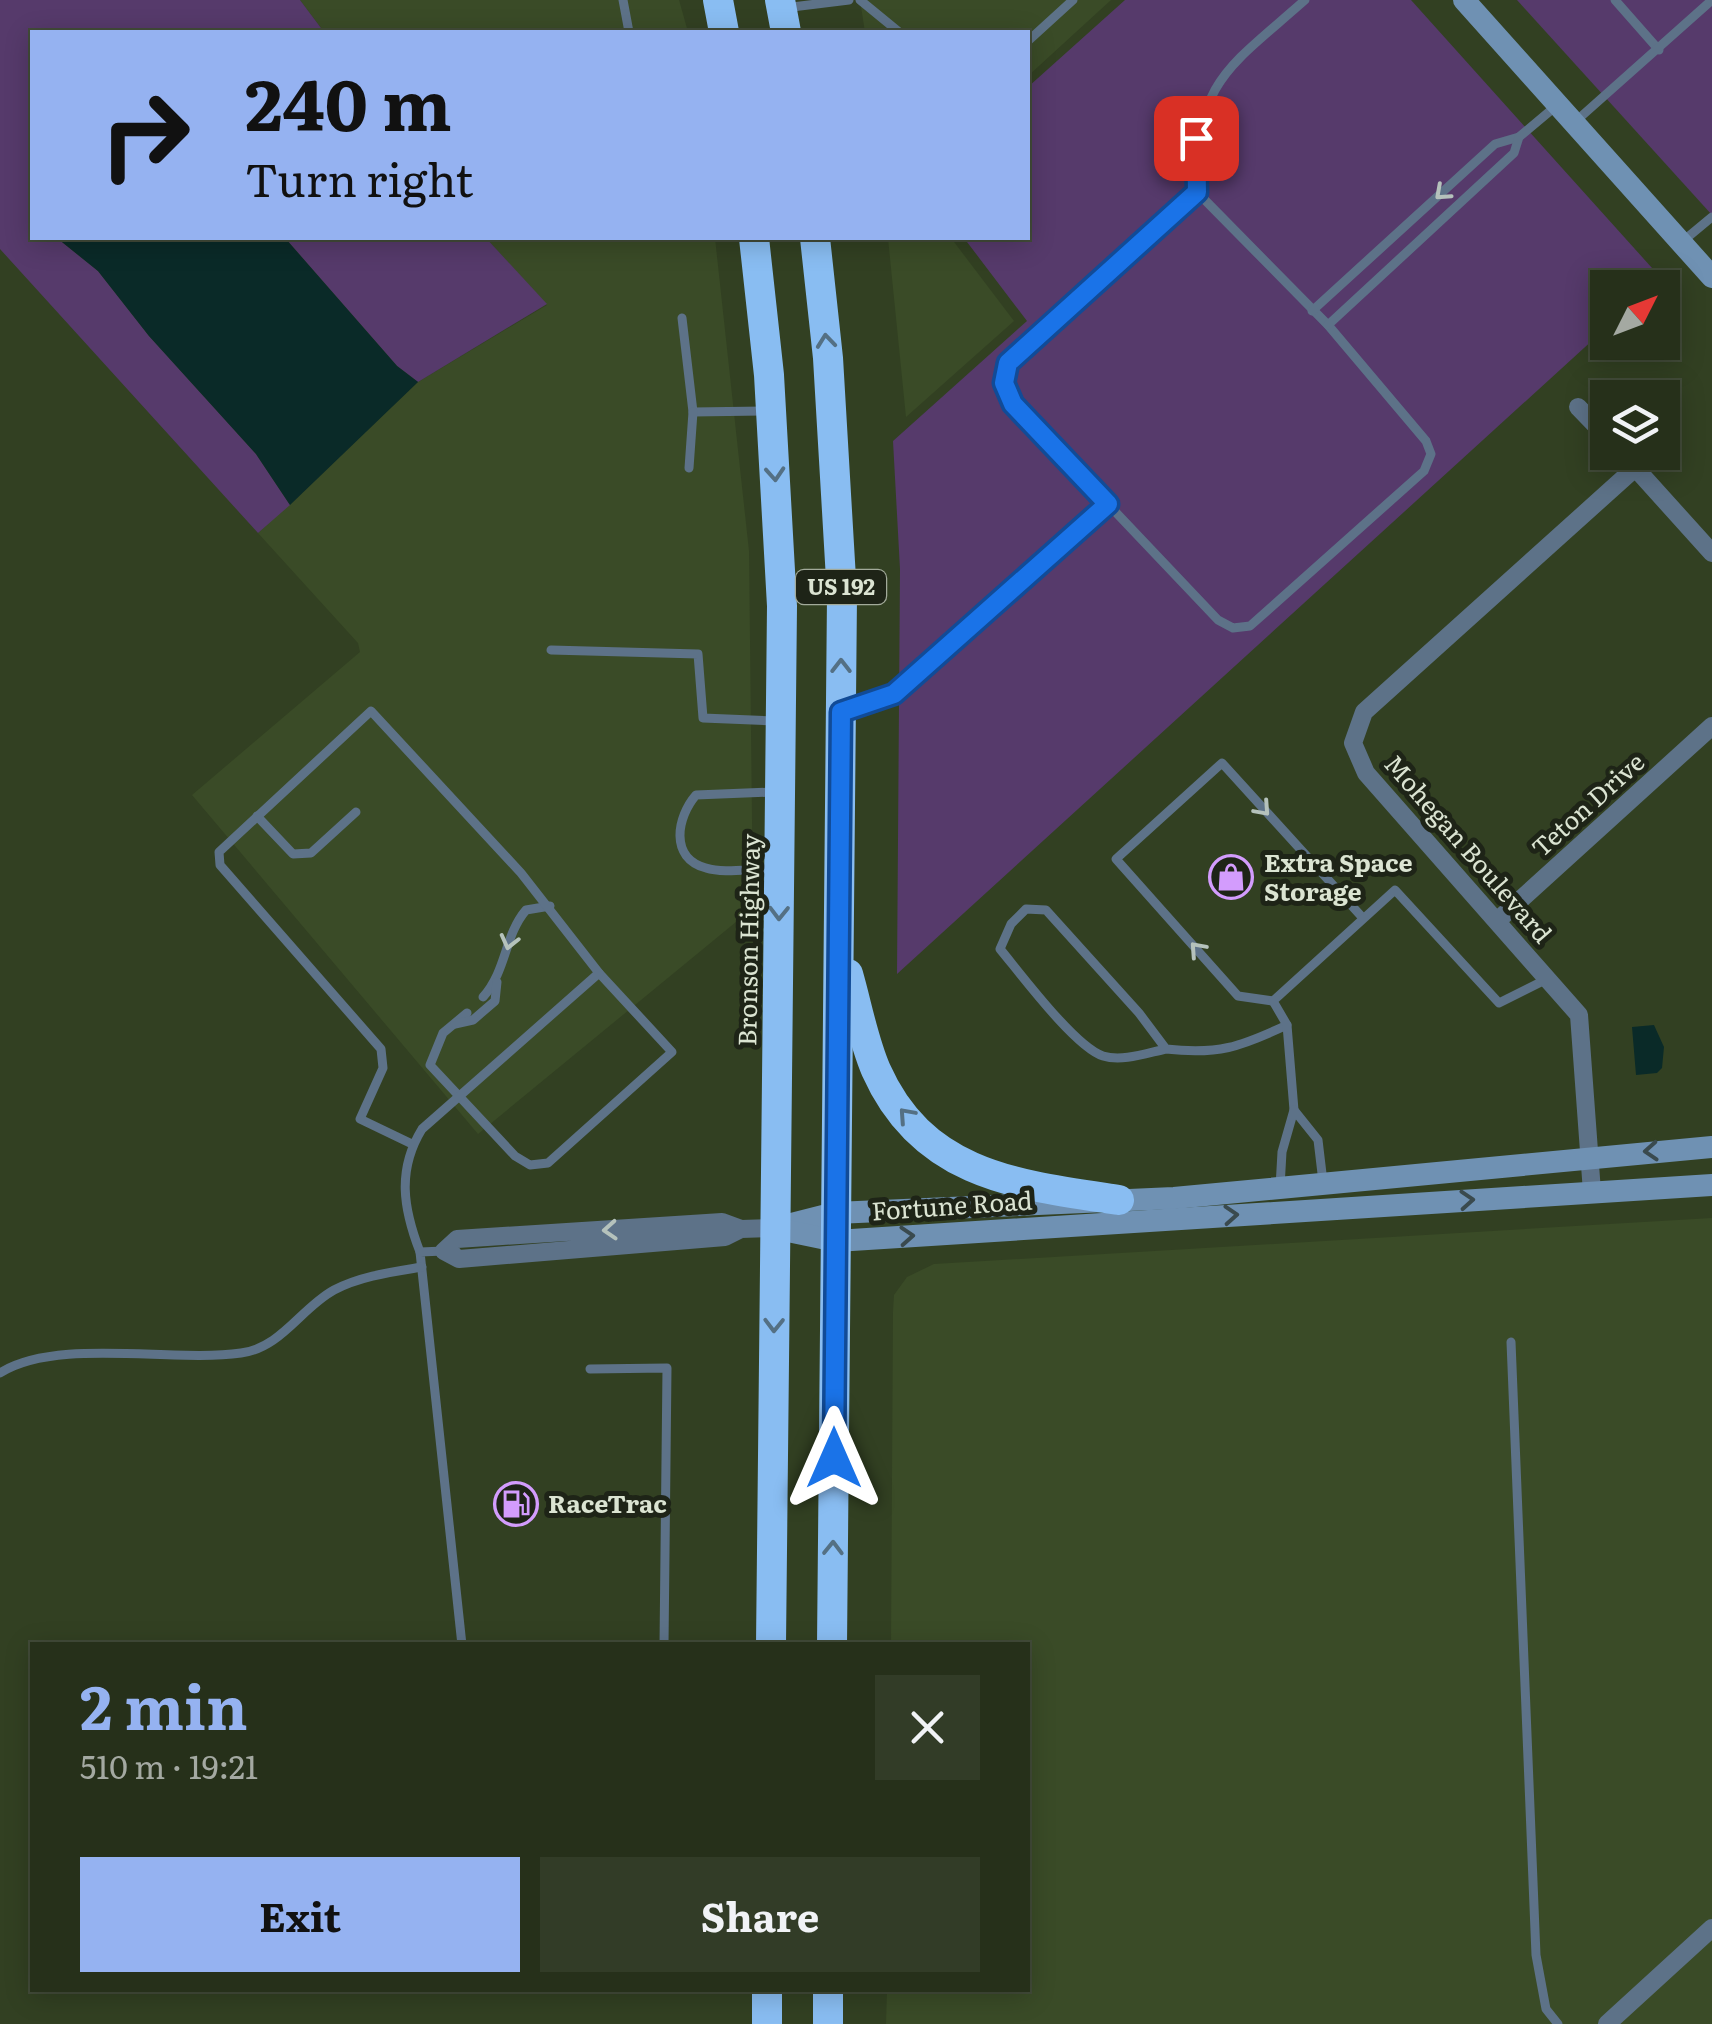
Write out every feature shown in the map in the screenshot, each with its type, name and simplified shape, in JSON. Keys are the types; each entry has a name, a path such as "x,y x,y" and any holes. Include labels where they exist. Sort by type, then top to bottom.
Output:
{"highway":[{"path":"718,0 724,30"},
{"name":"Bronson Highway","path":"754,240 771,411 782,606 771,1642"},
{"name":"US 192","path":"815,240 836,480 841,712 832,1642"},
{"path":"838,938 876,1070 896,1105 944,1155 994,1179 1119,1200"},
{"path":"767,2024 768,1992"},
{"path":"828,1992 828,2024"}],"main road":[{"path":"1464,0 1712,276"},
{"name":"Fortune Road","path":"836,1227 1323,1185 1590,1155 1712,1146"},
{"name":"Fortune Road","path":"776,1228 1712,1185"}],"street":[{"path":"1578,407 1590,419"},
{"name":"Mohegan Boulevard","path":"1592,1192 1579,1015 1366,773 1353,744 1364,712 1633,470"},
{"path":"1637,470 1712,553"},
{"name":"Teton Drive","path":"1497,921 1712,726"},
{"path":"444,1250 459,1259 724,1238 741,1230 776,1228"},
{"path":"1607,2024 1712,1928"}],"lane":[{"path":"623,0 630,30"},
{"path":"779,10 849,0"},
{"path":"860,0 897,30"},
{"path":"1030,39 1073,0"},
{"path":"1197,192 1008,363 1004,383 1013,404 1218,620 1233,628 1250,626 1424,471 1431,454 1426,441 1328,325 1197,192 1196,138 1216,86 1234,63 1305,0"},
{"path":"1615,0 1659,50"},
{"path":"1574,122 1712,0"},
{"path":"1312,311 1496,144 1519,138 1558,104"},
{"path":"1328,325 1514,153 1519,138"},
{"path":"1681,242 1712,217"},
{"path":"682,318 693,412 689,468"},
{"path":"693,412 771,411"},
{"path":"841,712 894,694 1108,504"},
{"path":"552,650 698,654 703,718 782,722"},
{"path":"412,1144 360,1119 384,1068 381,1049 220,865 220,852 371,712 550,906 599,973 672,1052 548,1163 530,1164 515,1156 430,1065 442,1033 466,1013"},
{"path":"1273,1001 1238,996 1116,858 1222,763 1362,917"},
{"path":"780,869 706,868 687,856 677,832 684,809 696,795 781,792"},
{"path":"257,816 293,854 302,855 311,853 356,812"},
{"path":"1273,1001 1395,890 1499,1003 1547,979"},
{"path":"453,1025 474,1020 495,1000 496,982 512,927 526,910 550,906"},
{"path":"1166,1049 1128,1000 1046,910 1026,909 1011,924 1000,949 1084,1042 1103,1056 1131,1057 1166,1049 1209,1054 1243,1046 1287,1025"},
{"path":"462,1642 436,1441 422,1267 406,1218 404,1181 412,1144 422,1128 599,973"},
{"path":"483,997 496,982"},
{"path":"1273,1001 1287,1025 1294,1110 1282,1152 1280,1188"},
{"path":"1294,1110 1318,1140 1323,1185"},
{"path":"420,1252 444,1250"},
{"path":"0,1373 17,1362 51,1356 244,1353 278,1339 331,1292 362,1278 422,1267"},
{"path":"1511,1342 1536,1954 1546,2009 1558,2024"},
{"path":"590,1370 667,1368 664,1642"}],"shaded area":[{"path":"0,0 300,0 322,30 30,30 30,240 59,240 98,271 149,336 256,454 290,505 258,533 0,249"},
{"path":"300,0 679,0 687,30 322,30"},
{"path":"860,0 1111,0 1030,74 1030,30 865,30"},
{"path":"1125,0 1411,0 1654,270 1590,270 1590,342 897,974 900,569 893,441 1027,321 966,240 1030,240 1030,85"},
{"path":"1517,0 1712,0 1712,215"},
{"path":"287,240 488,240 547,304 418,382 397,366"},
{"path":"488,240 715,240 749,551 753,908 478,1134 192,795 360,652 358,643 258,533 418,382 547,305"},
{"path":"888,240 953,240 1014,321 906,417"},
{"path":"1712,1218 1712,2024 886,2024 887,1992 1030,1992 1030,1642 891,1642 894,1295 907,1277 934,1264"}],"water":[{"path":"59,240 287,240 397,366 418,382 290,505 256,454 149,336 98,271"},
{"path":"1654,1025 1664,1047 1662,1068 1657,1073 1636,1075 1632,1027"}],"place":[{"name":"Extra Space Storage","path":"1231,877"},
{"name":"RaceTrac","path":"516,1504"}],"route":[{"path":"834,1458 841,712 894,694 1108,504 1013,404 1004,383 1008,363 1030,338 1197,192 1196,138"}]}
